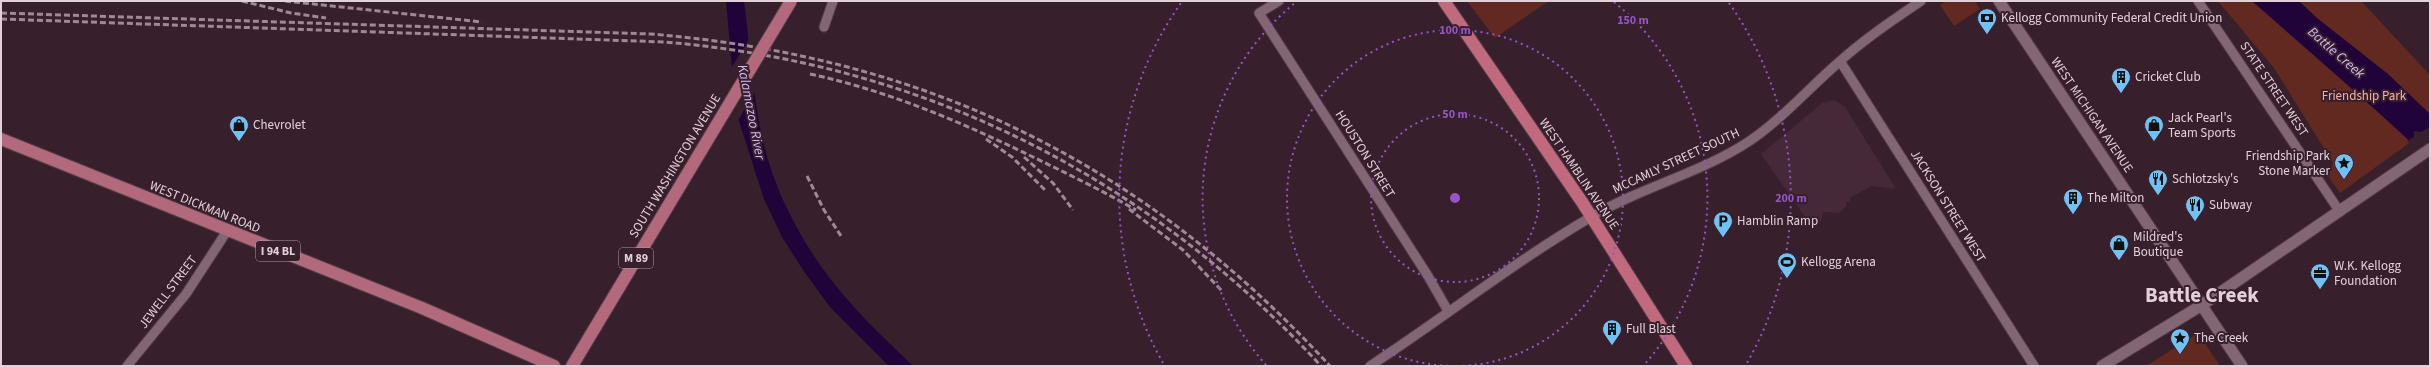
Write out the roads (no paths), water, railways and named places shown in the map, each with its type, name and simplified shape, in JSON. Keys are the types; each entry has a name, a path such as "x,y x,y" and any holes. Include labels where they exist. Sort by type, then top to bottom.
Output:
{"highway":[{"name":"WEST HAMBLIN AVENUE","path":"1444,1 1591,217 1686,366"}],"main road":[{"name":"SOUTH WASHINGTON AVENUE","path":"572,366 791,1"},
{"name":"WEST DICKMAN ROAD","path":"1,139 422,308 554,366"}],"street":[{"path":"824,27 833,1"},
{"name":"HOUSTON STREET","path":"1278,1 1259,13 1428,276 1448,311"},
{"name":"MCCAMLY STREET SOUTH","path":"1370,366 1434,324 1448,311 1591,217 1741,146 1772,123 1840,61 1921,1"},
{"name":"WEST MICHIGAN AVENUE","path":"1999,1 2242,366"},
{"name":"STATE STREET WEST","path":"2198,1 2340,212"},
{"name":"JACKSON STREET WEST","path":"1840,61 2034,366"},
{"path":"2102,366 2202,305 2430,149"},
{"name":"JEWELL STREET","path":"127,366 186,294 227,231"}],"water":[{"name":"Kalamazoo River","path":"726,1 744,1 753,84 764,146 776,184 792,219 812,253 835,285 879,333 913,366 889,366 830,307 803,270 782,237 764,199 736,112"},
{"path":"2252,1 2299,1 2317,18 2388,74 2430,114 2430,160 2364,100"}],"railway":[{"path":"242,1 291,13 326,18"},
{"path":"285,1 482,22"},
{"path":"1,13 651,34 752,47 847,67 938,95 1024,132 1105,177 1183,231 1258,294 1330,366"},
{"path":"1,19 665,42 760,54 852,75 940,104 1024,141 1104,185 1181,238 1253,298 1321,366"},
{"path":"810,74 868,89 952,120 1006,144 1098,189 1136,210"},
{"path":"986,139 1012,157 1046,191"},
{"path":"1024,157 1053,183 1073,210"},
{"path":"807,176 824,210 841,236"},
{"path":"1129,209 1183,250 1223,292"}],"place":[{"name":"Kellogg Community Federal Credit Union","path":"1987,35"},
{"name":"Cricket Club","path":"2121,94"},
{"name":"Chevrolet","path":"239,142"},
{"name":"Jack Pearl's Team Sports","path":"2154,142"},
{"name":"Friendship Park Stone Marker","path":"2344,180"},
{"name":"Schlotzsky's","path":"2158,196"},
{"name":"The Milton","path":"2073,215"},
{"name":"Subway","path":"2195,222"},
{"name":"Hamblin Ramp","path":"1723,238"},
{"name":"Mildred's Boutique","path":"2119,261"},
{"name":"Kellogg Arena","path":"1787,279"},
{"name":"W.K. Kellogg Foundation","path":"2320,290"},
{"name":"Full Blast","path":"1612,346"},
{"name":"The Creek","path":"2180,355"}],"district":[{"name":"Battle Creek","path":"2202,295"}],"park label":[{"name":"Friendship Park","path":"2364,96"}]}
